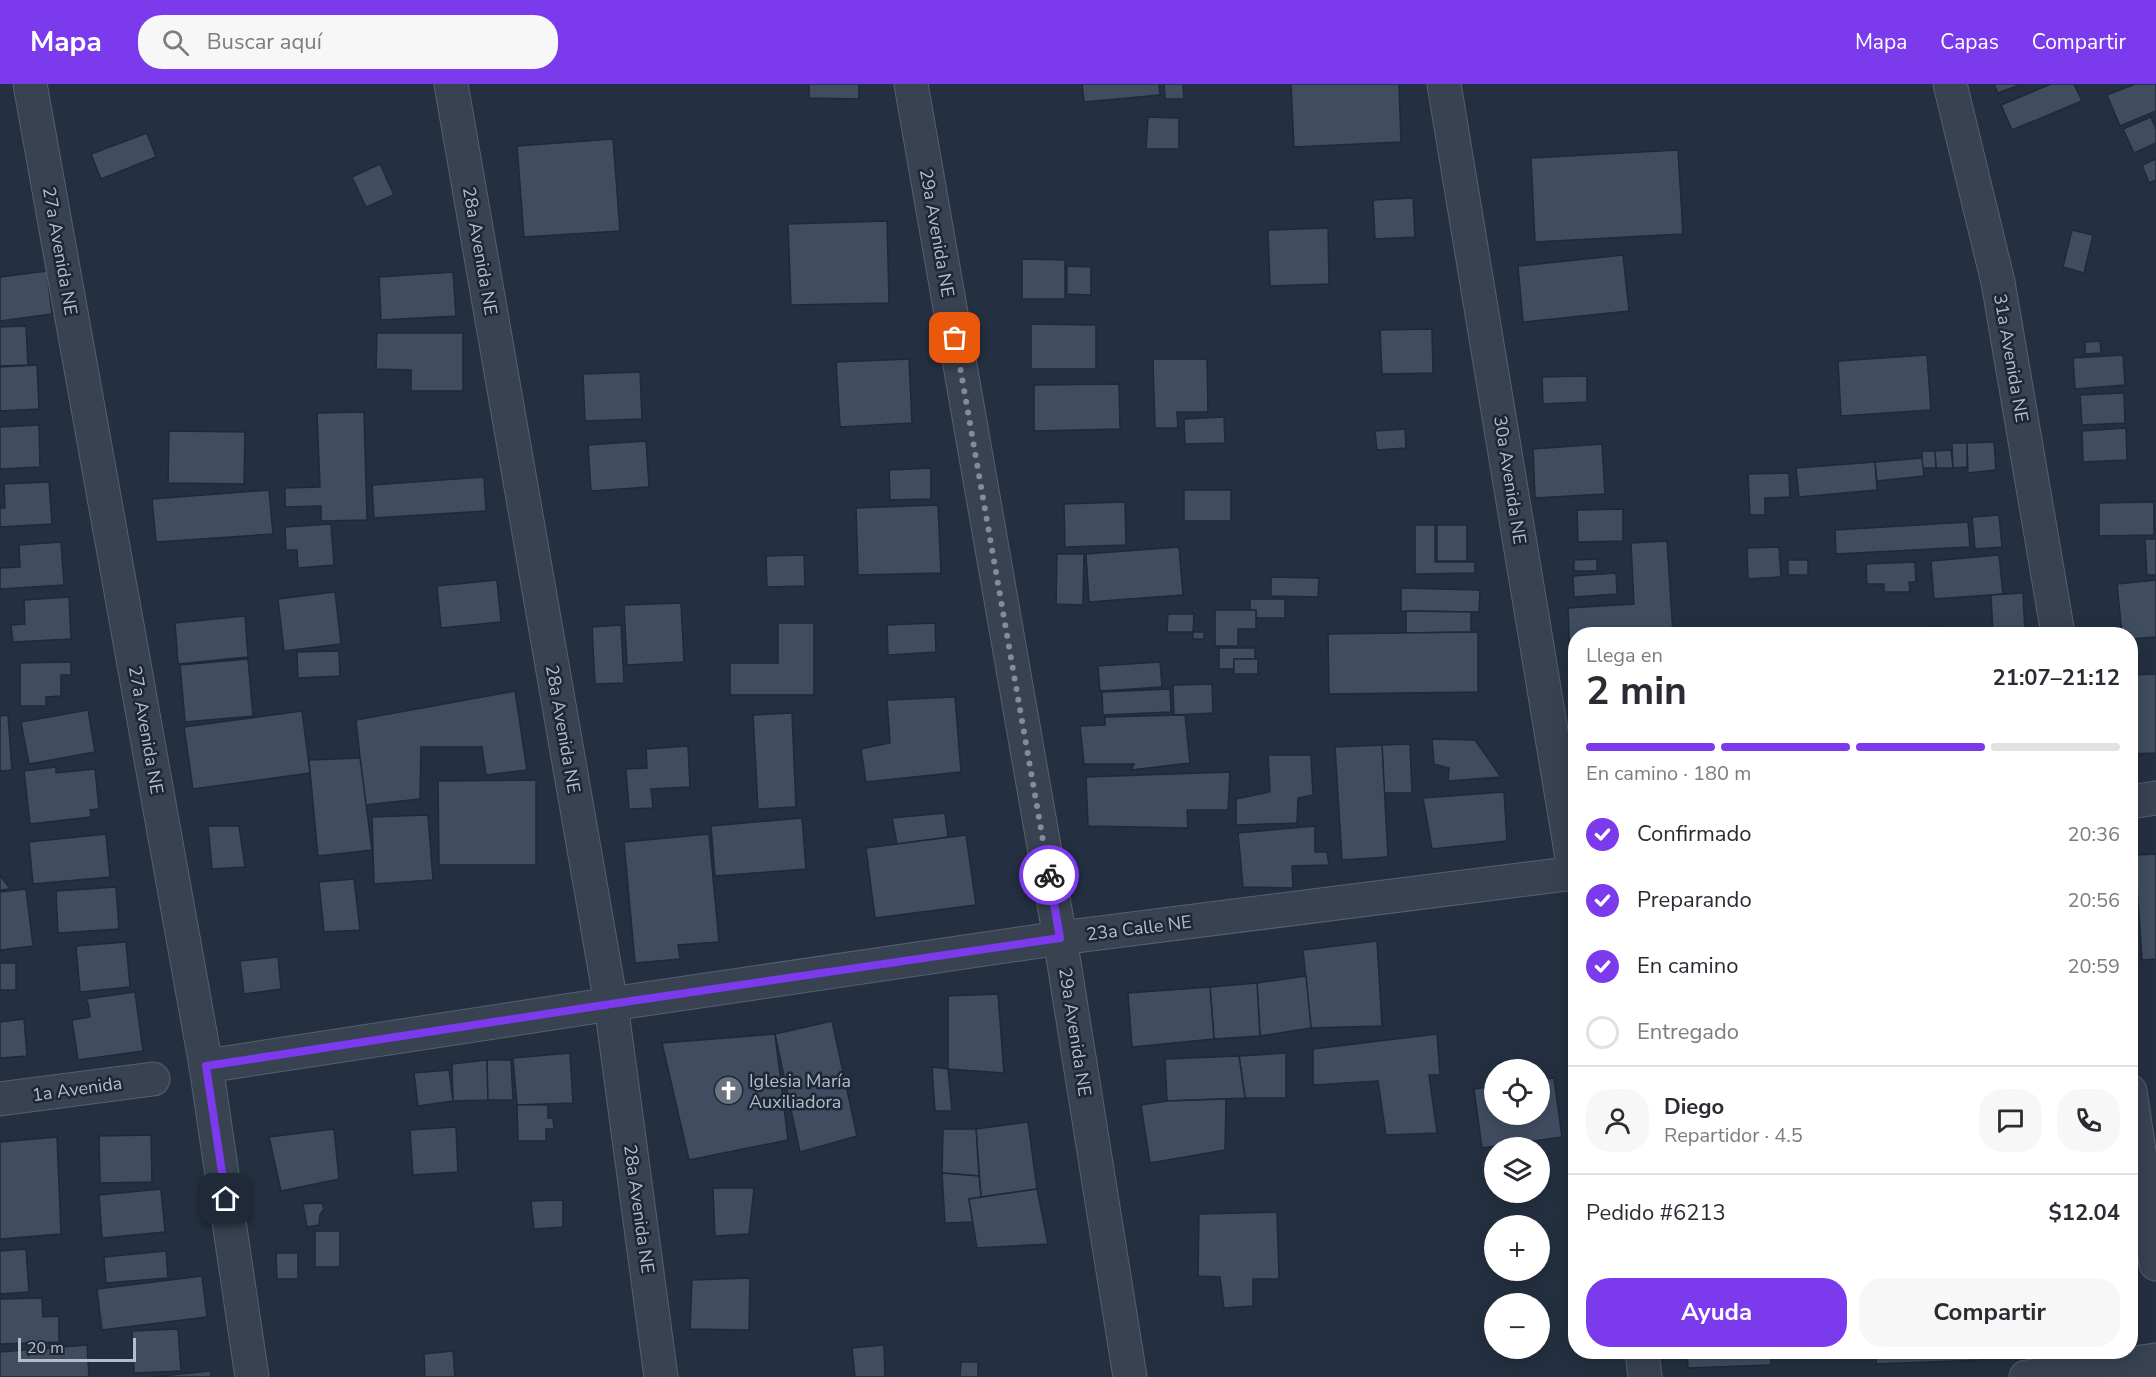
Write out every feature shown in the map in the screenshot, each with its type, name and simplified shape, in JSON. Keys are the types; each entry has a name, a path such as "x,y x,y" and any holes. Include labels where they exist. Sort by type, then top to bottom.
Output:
{"street":[{"name":"27a Avenida NE","path":"30,84 206,1066 252,1377"},
{"name":"28a Avenida NE","path":"451,84 611,1004 661,1377"},
{"name":"29a Avenida NE","path":"910,84 1060,938 1130,1377"},
{"name":"30a Avenida NE","path":"1444,84 1568,832"},
{"name":"31a Avenida NE","path":"1950,84 1998,282 2057,627"},
{"path":"2138,801 2156,798"},
{"name":"23a Calle NE","path":"206,1066 1060,938 1568,875"},
{"name":"1a Avenida","path":"0,1099 153,1079"},
{"path":"2138,1144 2156,1264"},
{"path":"1643,1359 1645,1377"},
{"path":"2026,1377 2156,1360"}],"building":[{"path":"809,84 859,84 859,99 809,98"},
{"path":"1082,84 1159,84 1160,95 1084,102"},
{"path":"1164,84 1183,84 1184,99 1165,99"},
{"path":"1291,84 1399,84 1401,142 1294,147"},
{"path":"1994,84 2022,84 1998,93"},
{"path":"2051,84 2074,84 2082,101 2012,130 2001,105"},
{"path":"2135,84 2156,84 2156,111 2120,126 2107,95"},
{"path":"1148,117 1179,118 1179,149 1146,149"},
{"path":"2151,117 2156,129 2156,143 2134,153 2123,129"},
{"path":"147,133 156,157 101,179 91,154"},
{"path":"613,139 620,231 524,237 517,146"},
{"path":"1678,150 1683,234 1535,242 1531,158"},
{"path":"2156,159 2156,180 2149,183 2142,165"},
{"path":"380,164 394,195 366,207 352,177"},
{"path":"1413,198 1415,237 1375,239 1373,200"},
{"path":"887,221 889,303 791,305 788,224"},
{"path":"1328,228 1329,284 1270,286 1268,230"},
{"path":"2072,230 2093,235 2084,273 2063,267"},
{"path":"1623,255 1629,311 1523,322 1518,266"},
{"path":"1022,259 1065,260 1065,299 1022,299"},
{"path":"1067,266 1091,267 1091,295 1067,294"},
{"path":"47,271 52,314 0,321 0,277"},
{"path":"453,272 456,316 381,320 379,277"},
{"path":"1031,324 1096,325 1096,369 1031,369"},
{"path":"26,326 28,365 0,366 0,327"},
{"path":"1432,329 1433,373 1382,374 1380,330"},
{"path":"377,333 463,333 463,391 411,391 411,370 376,369"},
{"path":"2100,341 2101,353 2085,354 2085,342"},
{"path":"1927,355 1931,410 1841,416 1838,361"},
{"path":"2123,355 2125,385 2075,389 2073,358"},
{"path":"909,359 912,423 840,427 836,362"},
{"path":"1153,359 1207,359 1208,412 1177,412 1178,428 1155,428"},
{"path":"37,365 39,409 0,411 0,367"},
{"path":"640,372 642,419 585,421 583,374"},
{"path":"1587,376 1587,402 1543,404 1542,377"},
{"path":"1119,384 1120,429 1034,431 1034,385"},
{"path":"2124,393 2125,423 2082,425 2080,395"},
{"path":"364,412 367,520 321,521 321,506 285,507 285,488 320,487 317,413"},
{"path":"1224,417 1225,443 1185,444 1184,419"},
{"path":"39,425 40,467 0,469 0,427"},
{"path":"2126,428 2127,460 2083,462 2082,431"},
{"path":"1405,429 1406,448 1377,450 1375,431"},
{"path":"169,431 245,432 244,484 168,483"},
{"path":"646,441 649,487 591,491 588,445"},
{"path":"1994,442 1996,470 1968,473 1967,443"},
{"path":"1952,443 1967,443 1967,467 1953,468"},
{"path":"1602,444 1605,494 1535,498 1533,449"},
{"path":"1951,450 1953,468 1936,468 1935,451"},
{"path":"1922,451 1935,451 1936,468 1922,468"},
{"path":"1922,458 1924,476 1877,481 1875,462"},
{"path":"1875,462 1877,490 1799,497 1796,468"},
{"path":"931,468 931,499 890,500 889,470"},
{"path":"1789,473 1790,497 1765,498 1765,515 1750,515 1748,474"},
{"path":"484,477 486,511 374,518 372,485"},
{"path":"49,482 52,524 0,527 0,508 5,508 4,484"},
{"path":"269,490 273,534 156,542 152,499"},
{"path":"1184,490 1231,490 1231,521 1184,521"},
{"path":"1125,502 1126,545 1065,547 1064,504"},
{"path":"2154,502 2154,535 2099,536 2099,503"},
{"path":"938,505 941,573 858,575 856,508"},
{"path":"1623,509 1623,541 1578,542 1577,510"},
{"path":"1999,515 2002,547 1975,549 1972,517"},
{"path":"1968,522 1970,547 1836,554 1835,530"},
{"path":"331,524 334,565 298,568 297,550 286,550 285,527"},
{"path":"1415,525 1435,525 1435,562 1475,562 1475,573 1415,574"},
{"path":"1437,525 1467,525 1467,561 1437,561"},
{"path":"2145,539 2156,539 2156,575 2147,575"},
{"path":"1667,541 1673,627 1569,627 1568,608 1634,604 1631,543"},
{"path":"61,542 64,585 0,589 0,568 20,567 19,545"},
{"path":"1179,547 1183,595 1089,602 1086,554"},
{"path":"1779,547 1781,577 1748,579 1747,548"},
{"path":"1057,554 1084,554 1083,605 1056,604"},
{"path":"804,555 805,586 767,587 766,556"},
{"path":"1999,555 2003,594 1934,599 1931,561"},
{"path":"1597,559 1597,571 1574,571 1574,560"},
{"path":"1788,560 1808,560 1808,575 1788,575"},
{"path":"1915,562 1916,582 1909,582 1910,592 1884,592 1884,584 1867,584 1866,564"},
{"path":"1616,573 1617,594 1574,597 1573,576"},
{"path":"1271,577 1319,578 1318,597 1271,596"},
{"path":"497,580 501,622 441,628 437,586"},
{"path":"2156,580 2156,637 2138,638 2138,627 2121,627 2117,584"},
{"path":"1401,588 1480,590 1479,612 1401,611"},
{"path":"335,592 341,644 284,651 278,599"},
{"path":"2023,593 2025,627 1993,627 1991,595"},
{"path":"69,597 71,639 13,642 11,625 25,624 24,600"},
{"path":"1250,599 1285,599 1285,618 1256,618 1256,610 1250,610"},
{"path":"681,603 684,662 627,665 624,605"},
{"path":"1215,610 1256,610 1256,629 1238,629 1238,646 1215,646"},
{"path":"1406,611 1471,612 1471,632 1406,633"},
{"path":"1168,614 1194,614 1193,632 1167,632"},
{"path":"245,616 248,657 178,664 175,623"},
{"path":"778,623 814,623 814,695 730,695 730,663 778,663"},
{"path":"935,623 936,652 888,655 887,625"},
{"path":"621,625 624,683 595,684 592,627"},
{"path":"1193,632 1204,632 1204,639 1193,639"},
{"path":"1478,632 1478,692 1329,694 1328,634"},
{"path":"1219,648 1255,648 1255,659 1234,659 1234,669 1219,669"},
{"path":"339,651 340,676 298,678 297,652"},
{"path":"248,659 253,716 185,722 180,665"},
{"path":"1234,659 1258,659 1258,674 1234,674"},
{"path":"71,662 71,675 61,675 61,696 46,697 46,706 20,706 20,663"},
{"path":"1160,662 1162,687 1100,691 1098,666"},
{"path":"2156,674 2156,753 2138,754 2138,675"},
{"path":"1212,684 1213,713 1174,715 1173,685"},
{"path":"1170,689 1171,712 1103,715 1102,692"},
{"path":"515,691 527,770 486,775 482,747 421,747 420,799 365,805 356,720"},
{"path":"955,697 961,772 866,782 861,749 890,743 887,700"},
{"path":"88,710 95,752 29,764 21,722"},
{"path":"302,711 310,773 193,789 184,727"},
{"path":"792,713 796,807 758,809 753,715"},
{"path":"8,715 12,770 0,771 0,716"},
{"path":"1185,715 1190,763 1131,770 1134,764 1084,764 1080,726 1105,725 1105,717"},
{"path":"1432,739 1475,740 1501,777 1448,781 1449,768 1434,764"},
{"path":"1410,744 1412,793 1384,793 1382,745"},
{"path":"1382,745 1388,857 1342,860 1335,747"},
{"path":"688,746 690,787 651,789 653,808 629,809 626,769 647,768 646,749"},
{"path":"1268,755 1311,755 1313,795 1298,798 1297,823 1236,825 1236,799 1270,792"},
{"path":"360,758 372,850 318,856 309,760"},
{"path":"56,767 56,773 95,769 99,809 90,810 91,817 30,824 24,771"},
{"path":"1230,772 1228,810 1187,810 1188,828 1088,826 1086,777"},
{"path":"536,780 536,865 439,865 438,781"},
{"path":"1504,792 1507,841 1432,849 1423,798"},
{"path":"945,813 948,837 897,844 892,818"},
{"path":"428,815 433,880 374,884 372,817"},
{"path":"802,818 806,869 715,876 711,826"},
{"path":"208,826 239,826 245,867 212,869"},
{"path":"1315,826 1315,852 1327,852 1329,865 1292,866 1293,888 1243,887 1238,833"},
{"path":"106,834 110,877 33,884 29,842"},
{"path":"709,834 719,942 678,945 680,959 635,963 624,842"},
{"path":"966,835 976,905 875,918 866,848"},
{"path":"2156,854 2156,959 2142,960 2138,855"},
{"path":"0,875 10,889 0,890"},
{"path":"354,879 360,930 324,932 319,882"},
{"path":"116,887 119,929 58,933 56,891"},
{"path":"26,889 33,946 0,950 0,892"},
{"path":"1377,941 1382,1026 1311,1028 1303,950"},
{"path":"126,942 130,987 80,992 76,946"},
{"path":"278,957 281,989 244,994 240,961"},
{"path":"0,963 16,963 16,990 0,990"},
{"path":"1306,976 1311,1028 1260,1036 1257,983"},
{"path":"1257,983 1260,1036 1214,1039 1210,987"},
{"path":"1210,987 1214,1039 1132,1047 1128,993"},
{"path":"135,992 143,1051 78,1060 72,1020 90,1017 88,1003 85,999"},
{"path":"998,994 1004,1073 948,1069 948,996"},
{"path":"24,1019 27,1056 0,1058 0,1022"},
{"path":"832,1021 857,1136 800,1152 775,1034"},
{"name":"Iglesia María Auxiliadora","path":"775,1034 788,1140 689,1160 662,1043"},
{"path":"1437,1034 1440,1075 1429,1075 1437,1133 1386,1135 1378,1081 1313,1085 1313,1049"},
{"path":"570,1053 573,1103 517,1105 513,1058"},
{"path":"1286,1053 1286,1098 1245,1098 1239,1056"},
{"path":"1239,1056 1245,1098 1167,1101 1165,1059"},
{"path":"487,1060 488,1100 453,1101 452,1064"},
{"path":"487,1060 511,1060 513,1100 488,1100"},
{"path":"932,1067 948,1069 952,1111 935,1111"},
{"path":"449,1070 453,1101 418,1106 414,1073"},
{"path":"1554,1078 1562,1137 1484,1137 1484,1148 1482,1148 1474,1089 1484,1088 1484,1125 1550,1125 1550,1079"},
{"path":"1226,1099 1225,1150 1150,1163 1141,1105 1167,1101"},
{"path":"517,1105 548,1105 548,1118 553,1118 554,1129 546,1129 546,1141 518,1141"},
{"path":"1028,1122 1037,1189 981,1197 976,1129"},
{"path":"456,1127 458,1172 413,1175 410,1130"},
{"path":"334,1129 339,1179 281,1191 269,1137"},
{"path":"943,1129 976,1129 979,1176 942,1173"},
{"path":"151,1135 152,1182 100,1183 99,1136"},
{"path":"57,1137 61,1234 0,1239 0,1142"},
{"path":"942,1173 979,1176 981,1197 969,1199 973,1222 945,1223"},
{"path":"713,1188 754,1188 749,1234 715,1236"},
{"path":"161,1189 165,1232 102,1238 99,1195"},
{"path":"1037,1189 1048,1244 977,1248 969,1199"},
{"path":"563,1200 563,1227 534,1229 531,1201"},
{"path":"322,1203 324,1209 320,1214 319,1225 307,1227 303,1204"},
{"path":"1277,1212 1279,1279 1253,1279 1253,1306 1224,1308 1220,1277 1198,1276 1199,1214"},
{"path":"315,1231 340,1231 340,1267 315,1267"},
{"path":"26,1249 29,1292 0,1294 0,1251"},
{"path":"166,1251 168,1278 106,1283 104,1257"},
{"path":"276,1253 298,1253 298,1279 277,1279"},
{"path":"202,1276 207,1317 102,1330 97,1289"},
{"path":"750,1278 749,1330 690,1329 692,1280"},
{"path":"42,1298 43,1317 59,1316 59,1342 0,1344 0,1299"},
{"path":"178,1329 181,1371 134,1373 132,1331"},
{"path":"87,1345 89,1377 0,1377 0,1352"},
{"path":"884,1345 885,1377 855,1377 852,1348"},
{"path":"453,1351 455,1377 425,1377 424,1354"},
{"path":"1687,1359 1771,1359 1771,1365 1688,1368"},
{"path":"1876,1359 1981,1359 1981,1360 1876,1364"},
{"path":"961,1362 978,1362 978,1377 960,1377"},
{"path":"211,1371 211,1377 151,1377"}],"way so far":[{"path":"955,338 1049,875"}],"place":[{"name":"Iglesia María Auxiliadora","path":"728,1091"}],"route":[{"path":"226,1199 206,1066 1060,938 1049,875"}]}
